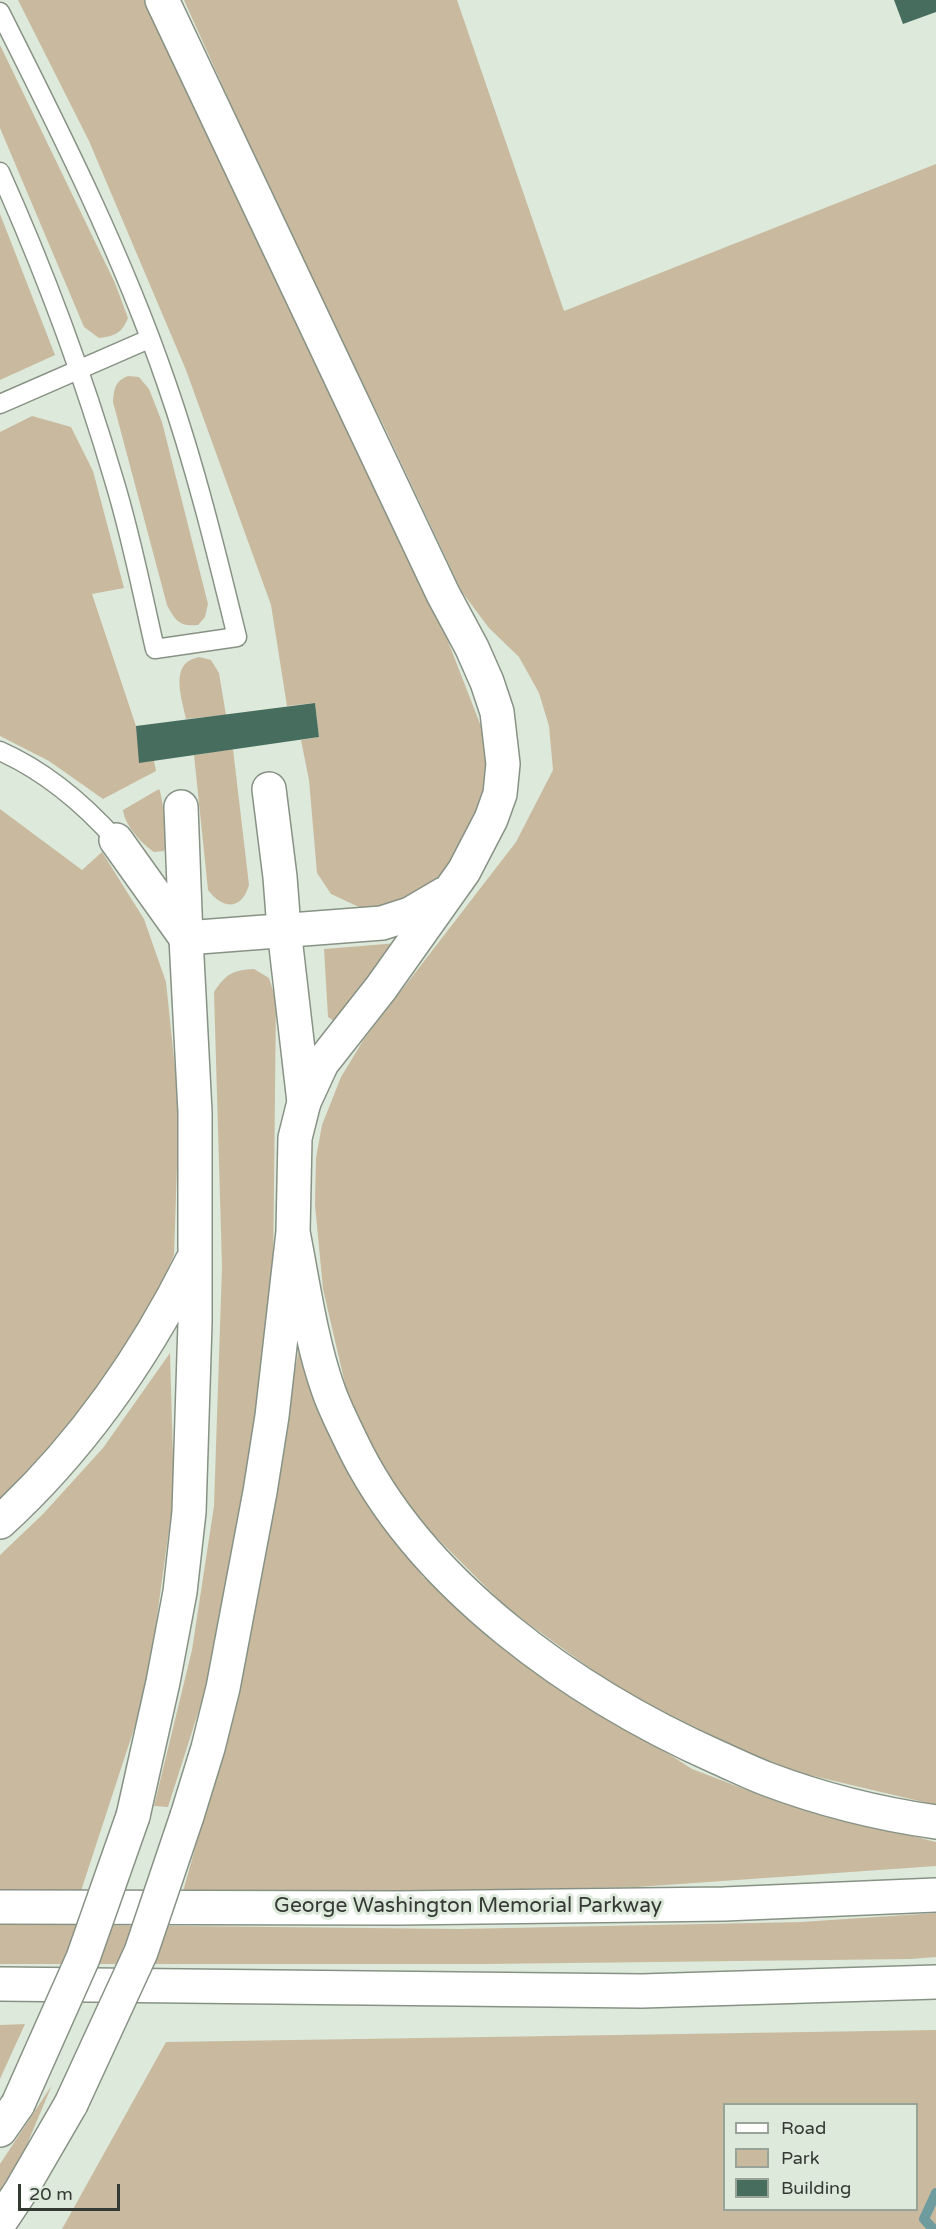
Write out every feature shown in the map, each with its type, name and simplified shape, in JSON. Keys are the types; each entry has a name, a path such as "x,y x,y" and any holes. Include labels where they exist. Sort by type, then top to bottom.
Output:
{"main road":[{"path":"0,2222 20,2192 70,2104 141,1952 188,1816 208,1748 260,1492 272,1416 293,1232 294,1147 304,1102 322,1063 381,988 464,871 491,819 500,794 503,764 502,740 494,702 472,648 438,583 162,0"},
{"path":"270,789 304,1102"},
{"path":"9,2117 83,1958 133,1816 180,1592 189,1512 195,1323 195,1112 181,807"},
{"path":"116,840 186,938"},
{"path":"186,938 382,923 410,914 451,890"},
{"path":"293,1232 322,1370 328,1390 351,1442 370,1477 406,1529 449,1577 479,1606 564,1672 621,1708 682,1741 767,1779 835,1800 936,1822"},
{"path":"0,1522 29,1496 76,1443 111,1397 143,1350 195,1257"},
{"name":"George Washington Memorial Parkway","path":"0,1906 399,1908 677,1905 936,1895"},
{"path":"2,1985 642,1991 936,1982"}],"lane":[{"path":"0,12 65,141 133,294 188,447 237,637 155,649 115,482 80,369 34,247 0,172"},
{"path":"0,404 149,339"},
{"path":"0,751 18,759 63,788 116,840"}],"green space":[{"path":"18,0 145,0 173,52 428,590 486,739 485,807 461,855 424,893 391,908 361,908 331,894 317,873 309,780 301,740 319,737 315,703 287,706 271,605 186,370 89,141"},
{"path":"184,0 457,0 564,311 936,164 936,1805 775,1767 623,1692 508,1609 414,1515 352,1414 323,1289 315,1205 316,1158 322,1125 341,1077 364,1039 516,842 553,770 549,726 539,693 519,657 489,628 462,592 383,424 303,265"},
{"path":"0,45 115,283 128,318 123,327 114,335 99,338 84,327 0,128"},
{"path":"0,214 55,355 0,380"},
{"path":"128,376 139,377 149,389 162,422 208,604 205,617 198,625 182,624 167,605 113,402 116,386 120,380"},
{"path":"32,416 71,427 93,471 124,588 92,594 136,726 154,761 156,771 103,799 49,761 0,736 0,432"},
{"path":"199,657 211,660 219,673 226,715 186,719 180,690 180,675 186,663"},
{"path":"233,749 249,885 242,899 237,903 226,904 214,897 208,890 194,755"},
{"path":"159,789 167,842 164,851 154,852 135,834 123,810"},
{"path":"0,809 82,870 102,852 144,919 166,982 179,1106 174,1255 139,1335 59,1436 0,1500"},
{"path":"398,943 335,1022 328,1017 324,949"},
{"path":"254,969 269,978 276,1000 273,1277 254,1447 207,1685 168,1807 154,1806 192,1650 214,1506 222,1266 214,992 230,974 240,970"},
{"path":"300,1343 343,1462 422,1576 502,1642 692,1769 781,1803 936,1842 936,1866 637,1887 182,1895 224,1745"},
{"path":"170,1353 174,1493 147,1689 81,1891 0,1890 0,1555 43,1514 103,1448"},
{"path":"936,1913 936,1957 911,1959 485,1964 0,1964 0,1924 459,1929 801,1922"},
{"path":"25,2024 0,2079 0,2025"},
{"path":"936,2030 936,2229 62,2229 166,2042"},
{"path":"52,2085 20,2161 0,2191 0,2164"}],"building":[{"path":"894,0 936,0 936,12 903,24"},
{"path":"315,703 319,737 139,763 136,726"}],"waterway":[{"path":"933,2229 924,2219 936,2193"}]}
